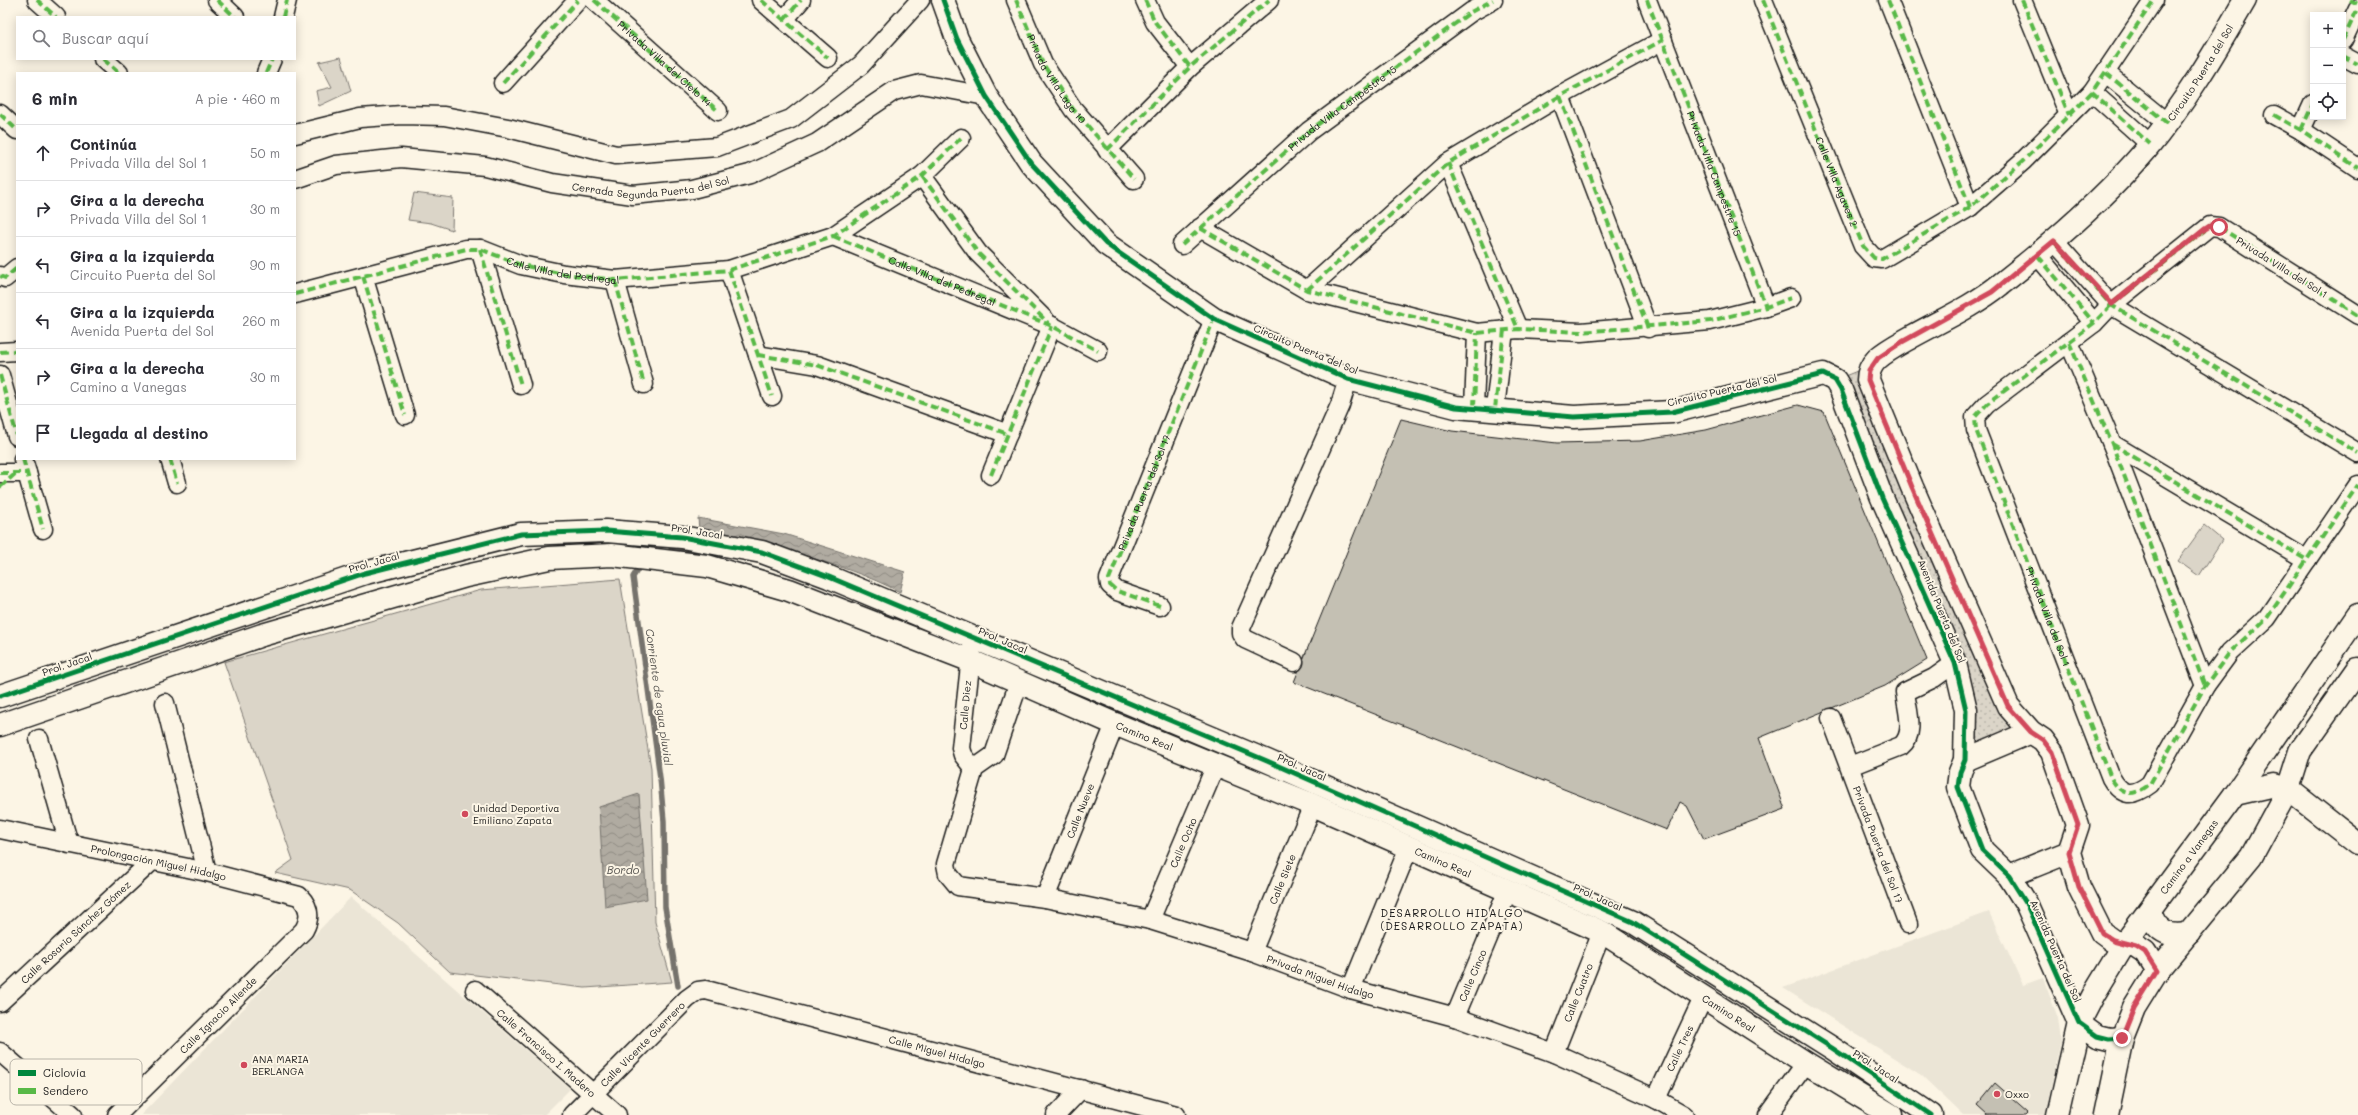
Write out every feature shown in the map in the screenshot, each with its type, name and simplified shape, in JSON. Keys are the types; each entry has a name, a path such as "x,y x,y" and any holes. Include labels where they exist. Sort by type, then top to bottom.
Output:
{"street":[{"path":"37,0 55,16"},
{"path":"217,0 234,16"},
{"path":"283,16 287,0"},
{"path":"502,83 578,0"},
{"name":"Privada Villa del Cielo 14","path":"594,0 718,111"},
{"path":"761,0 828,58"},
{"path":"784,20 801,0"},
{"path":"296,134 360,118 402,115 444,116 508,128 616,155 717,147 790,118 861,65 920,0"},
{"name":"Circuito Puerta del Sol","path":"943,0 957,38 986,96 1032,163 1106,244 1214,319 1348,379 1456,407 1485,399 1574,417 1672,412 1823,374 1836,380"},
{"name":"Privada Villa Lago 10","path":"1016,0 1043,64 1073,109 1107,150 1134,179"},
{"path":"1145,0 1155,22 1190,67"},
{"path":"1107,150 1190,67 1269,0"},
{"name":"Privada Villa Campestre 15","path":"1182,245 1309,131 1471,12 1493,0"},
{"name":"Privada Villa Campestre 15","path":"1647,0 1766,307"},
{"name":"Calle Villa Agaves 2","path":"1763,0 1863,246 1874,258 1882,259 1970,207 2023,161 2092,92 2154,0"},
{"path":"1888,0 1970,207"},
{"path":"2022,0 2068,115"},
{"name":"Circuito Puerta del Sol","path":"1872,365 1878,358 1902,342 2043,263 2060,247 2113,184 2150,144 2166,123 2218,46 2245,0"},
{"path":"2350,0 2358,4"},
{"path":"2346,34 2358,8"},
{"path":"1307,290 1448,163 1560,96 1663,40"},
{"path":"2346,58 2358,64"},
{"path":"104,60 118,72"},
{"path":"266,72 272,60"},
{"name":"Circuito Puerta del Sol","path":"2106,73 2148,110 2166,123"},
{"name":"Cerrada Segunda Puerta del Sol","path":"296,179 336,165 401,158 485,166 552,183 633,195 692,189 750,174 817,143 894,91 921,84 986,96"},
{"path":"2092,92 2150,144"},
{"path":"1560,96 1648,328"},
{"path":"2301,130 2310,110"},
{"path":"0,114 16,129"},
{"path":"2274,115 2301,130 2358,168"},
{"name":"Calle Villa del Pedregal","path":"296,294 452,251 480,249 521,265 564,274 615,280 729,270 833,236 922,176 961,138"},
{"path":"1448,163 1511,329 1485,399"},
{"name":"Calle Villa del Pedregal","path":"922,176 978,253 1052,326"},
{"name":"Privada Villa del Sol 1","path":"2358,315 2215,226 2205,229 2112,304 2094,323 1984,407 1975,417 1975,423 2111,778 2117,788 2127,793 2140,792 2150,784 2206,686 2230,652 2267,618 2358,485"},
{"path":"1200,228 1307,290 1477,333 1511,329 1581,332 1648,328 1710,321 1766,307 1791,298"},
{"name":"Calle Villa del Pedregal","path":"833,236 1052,326 1098,350"},
{"path":"2060,247 2112,304 2358,453"},
{"path":"480,249 521,385"},
{"path":"2043,263 2094,323"},
{"path":"0,276 5,278 16,269"},
{"path":"729,270 772,396"},
{"path":"363,276 405,415"},
{"path":"615,280 644,384"},
{"name":"Privada Puerta del Sol 17","path":"1160,606 1117,590 1110,585 1109,579 1214,319"},
{"path":"991,475 1052,326"},
{"path":"1477,333 1485,399"},
{"path":"2069,342 2112,444 2206,686"},
{"path":"0,352 16,350"},
{"path":"758,355 818,365 1008,434"},
{"name":"Avenida Puerta del Sol","path":"1872,365 1868,380 1912,487 2005,700 2031,732 2043,740 2052,752 2078,825 2069,852"},
{"path":"0,375 16,432"},
{"path":"1294,662 1245,639 1240,633 1340,404 1348,379"},
{"name":"Avenida Puerta del Sol","path":"1836,380 1882,498 1955,663 1966,710 1965,760 1960,772 1958,787 1982,850 2009,876 2026,903 2079,1023"},
{"path":"2112,444 2307,560"},
{"path":"170,460 177,483"},
{"path":"0,487 16,470 44,529"},
{"path":"1882,498 1912,487"},
{"name":"Prol. Jacal","path":"0,696 257,611 365,573 521,534 606,531 682,537 762,552 829,577 974,637 1274,764 1633,922 1832,1048 1931,1115"},
{"path":"0,725 262,635 466,576 549,558 612,555 707,566 789,590 969,660"},
{"path":"257,611 262,635"},
{"name":"Camino a Vanegas","path":"2058,1115 2079,1023 2094,994 2125,942 2235,794 2358,615"},
{"name":"Calle Diez","path":"974,637 969,660 961,748 962,755 974,769"},
{"name":"Camino Real","path":"969,660 1114,724 1313,805 1602,932 1704,996 1806,1063 1891,1115"},
{"path":"1850,766 1901,746 1908,741 1910,731 1905,692 1934,678 1955,663"},
{"path":"2106,1115 2122,1038 2134,1008 2157,971 2251,857 2288,789 2300,751 2358,669"},
{"path":"974,769 994,755 1019,682"},
{"path":"165,703 207,872"},
{"name":"Privada Puerta del Sol 17","path":"1831,718 1908,924"},
{"name":"Calle Nueve","path":"1045,898 1114,724"},
{"path":"1965,760 2031,732"},
{"path":"39,739 69,844"},
{"name":"Calle Ocho","path":"1150,920 1216,765"},
{"name":"Privada Miguel Hidalgo","path":"974,769 946,864 948,874 958,886 1045,898 1150,920 1252,952 1351,989 1455,1017 1554,1053 1656,1099 1684,1115"},
{"path":"2235,794 2274,785 2288,789 2358,844"},
{"name":"Calle Siete","path":"1252,952 1313,805"},
{"name":"Prolongación Miguel Hidalgo","path":"0,829 151,862 207,872 299,896 306,903 309,910"},
{"path":"1351,989 1408,847"},
{"path":"2009,876 2069,852 2079,887 2102,933 2113,940 2136,946 2145,952 2157,971"},
{"name":"Calle Rosario Sánchez Gómez","path":"0,1002 151,862"},
{"name":"Calle Cinco","path":"1455,1017 1508,890"},
{"name":"Calle Ignacio Allende","path":"142,1090 304,930 309,921 309,910"},
{"path":"2150,910 2152,918 2163,932 2176,935 2189,933"},
{"name":"Calle Cuatro","path":"1554,1053 1602,932"},
{"name":"Calle Francisco I. Madero","path":"475,990 617,1115"},
{"name":"Calle Vicente Guerrero","path":"572,1115 687,999 698,991"},
{"name":"Calle Miguel Hidalgo","path":"698,991 717,992 1081,1089 1159,1113 1176,1115"},
{"name":"Calle Tres","path":"1656,1099 1704,996"},
{"path":"2079,1023 2097,1036 2109,1039 2122,1038"},
{"path":"0,1052 10,1061"},
{"path":"1768,1115 1806,1063"},
{"path":"1056,1115 1081,1089"},
{"path":"61,1105 73,1115"},
{"name":"Calle Ignacio Allende","path":"117,1115 127,1105"}],"shaded area":[{"path":"341,57 351,91 319,106 316,91 332,87 319,62"},
{"path":"414,193 453,198 452,230 431,223 408,220"},
{"path":"1872,365 1912,487 2031,732 1965,760 1966,710 1835,380"},
{"path":"2204,525 2222,540 2199,576 2178,561"},
{"name":"Unidad Deportiva Emiliano Zapata","path":"620,579 651,768 655,922 672,982 585,988 450,972 398,923 350,890 275,873 293,860 224,662 481,590"},
{"path":"351,897 570,1089 544,1115 141,1115"},
{"path":"1989,912 2023,985 2043,978 2058,1018 2061,1041 2045,1115 1963,1115 1921,1075 1783,988"}],"water":[{"path":"698,518 784,534 905,572 900,592 852,571 827,563 776,548 699,530"},
{"name":"Bordo","path":"639,794 647,899 605,907 599,807"}],"building":[{"path":"1798,405 1824,412 1927,660 1885,686 1759,738 1785,809 1704,839 1687,806 1680,802 1667,830 1294,682 1401,419 1452,431 1557,443 1640,441 1706,430"},
{"name":"Oxxo","path":"1995,1083 2028,1112 2025,1115 1988,1115 1977,1105"}],"waterway":[{"name":"Corriente de agua pluvial","path":"671,547 692,550"},
{"name":"Corriente de agua pluvial","path":"641,564 633,577 660,778 664,821 665,907 678,986"}],"marked path":[{"path":"37,0 55,16"},
{"path":"217,0 234,16"},
{"path":"283,16 287,0"},
{"path":"503,83 578,0"},
{"path":"594,0 718,111"},
{"path":"761,0 828,58"},
{"path":"784,20 801,0"},
{"path":"1016,0 1043,64 1073,109 1134,179"},
{"path":"1145,0 1155,22 1190,67"},
{"path":"1107,150 1190,67 1269,0"},
{"path":"1182,245 1309,131 1471,12 1493,0"},
{"path":"1647,0 1766,307"},
{"path":"1763,0 1863,246 1874,258 1882,259 1970,207 2023,161 2092,92 2154,0"},
{"path":"1888,0 1970,207"},
{"path":"2022,0 2069,115"},
{"path":"2350,0 2358,4"},
{"path":"2346,34 2358,8"},
{"path":"1307,290 1448,163 1560,96 1663,40"},
{"path":"2346,58 2358,64"},
{"path":"104,60 118,72"},
{"path":"266,72 272,60"},
{"path":"2106,73 2167,123"},
{"path":"2092,92 2150,144"},
{"path":"1560,96 1648,328"},
{"path":"2301,130 2310,110"},
{"path":"0,114 16,129"},
{"path":"2274,115 2301,130 2358,168"},
{"path":"296,294 466,249 480,249 521,265 564,274 615,280 729,270 833,236 922,176 961,138"},
{"path":"1448,163 1518,329"},
{"path":"922,176 978,253 1049,324"},
{"path":"2358,315 2219,227 2210,226 2111,305 2094,323 1987,404 1975,417 1976,430 2111,778 2119,789 2124,792 2133,793 2150,784 2205,686 2230,652 2267,618 2358,485"},
{"path":"1200,228 1307,290 1477,333 1518,329 1581,332 1710,321 1766,307 1791,298"},
{"path":"833,236 1052,326 1098,351"},
{"path":"2054,241 2111,305 2358,453"},
{"path":"480,249 521,385"},
{"path":"2038,256 2094,323"},
{"path":"0,276 5,278 16,269"},
{"path":"729,270 772,396"},
{"path":"363,276 405,415"},
{"path":"615,280 644,384"},
{"path":"1160,606 1117,591 1110,585 1109,579 1214,319"},
{"path":"991,475 1052,326"},
{"path":"1495,409 1504,330"},
{"path":"1474,407 1477,333"},
{"path":"2069,342 2112,444 2205,686"},
{"path":"0,352 16,351"},
{"path":"758,355 817,365 1008,434"},
{"path":"0,375 16,432"},
{"path":"2112,444 2307,560"},
{"path":"23,460 43,529"},
{"path":"170,460 177,483"},
{"path":"0,473 27,473"},
{"path":"0,487 15,474"}],"cycle path":[{"path":"943,0 957,39 986,96 1031,163 1106,244 1214,319 1348,379 1456,407 1574,417 1672,412 1823,374 1835,380 1841,390 1882,498 1955,663 1966,710 1965,760 1960,772 1958,787 1982,850 2009,876 2026,903 2079,1023 2097,1036 2109,1039 2122,1038"},
{"path":"0,696 365,573 521,534 606,531 682,537 762,552 829,577 1267,761 1633,922 1832,1048 1931,1115"}],"place":[{"name":"Unidad Deportiva Emiliano Zapata","path":"465,814"},
{"name":"ANA MARIA BERLANGA","path":"244,1065"},
{"name":"Oxxo","path":"1997,1094"}],"district":[{"name":"DESARROLLO HIDALGO (DESARROLLO ZAPATA)","path":"1452,919"}],"route":[{"path":"2122,1038 2134,1008 2157,971 2145,952 2136,946 2107,938 2102,933 2079,887 2069,852 2078,825 2052,752 2043,740 2031,732 2008,706 1912,487 1868,380 1868,376 1872,365 1878,358 1902,342 1992,292 2038,256 2054,241 2112,304 2205,229 2210,226 2219,227"}]}
